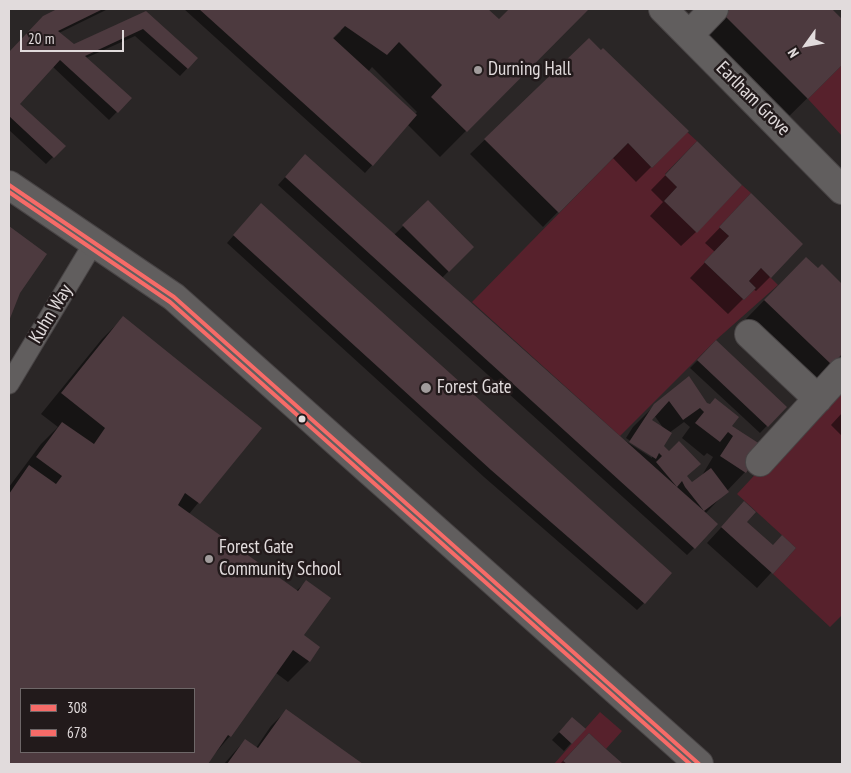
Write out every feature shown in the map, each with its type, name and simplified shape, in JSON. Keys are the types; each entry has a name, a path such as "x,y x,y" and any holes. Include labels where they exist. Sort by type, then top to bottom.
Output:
{"street":[{"name":"Earlham Grove","path":"663,9 842,190"},
{"path":"689,35 714,9"},
{"path":"9,185 93,244 174,297 699,764"},
{"path":"749,334 818,399"},
{"path":"760,462 842,372"}],"lane":[{"name":"Kuhn Way","path":"9,384 93,244"}],"shaded area":[{"path":"842,65 842,136 808,99"},
{"path":"687,132 697,141 665,174 677,187 664,201 697,232 742,185 751,193 719,227 729,236 704,262 744,300 756,288 749,281 761,268 778,285 716,340 620,436 472,302 628,143 652,168"},
{"path":"842,381 842,615 830,627 773,574 796,548 737,494"},
{"path":"600,712 622,731 606,749 589,733 563,761 567,764 554,764"}],"building":[{"path":"57,9 103,9 58,31 74,44 146,11 198,58 188,69 143,29 85,56 132,98 118,113 60,60 20,104 66,146 54,158 9,116 9,52 43,16"},
{"path":"199,9 488,9 499,19 509,9 589,9 467,132 431,97 442,85 399,42 387,55 345,26 333,38 417,115 373,166"},
{"path":"730,9 832,9 842,19 842,65 808,99 724,15"},
{"path":"589,38 601,50 603,48 689,131 652,168 628,143 559,213 484,139"},
{"path":"697,141 742,185 697,233 664,201 677,187 665,175"},
{"path":"305,154 718,524 695,549 285,177"},
{"path":"751,193 803,244 771,278 761,268 749,281 756,288 744,300 704,262 729,236 719,227"},
{"path":"428,200 474,247 449,272 402,225"},
{"path":"261,203 672,573 645,604 491,470 233,235"},
{"path":"9,226 47,254 20,293 9,321"},
{"path":"806,257 818,268 822,264 842,284 842,354 832,365 764,300"},
{"path":"123,316 262,428 200,504 185,493 178,505 298,591 306,580 331,598 304,635 320,647 310,662 293,650 231,737 228,735 208,764 9,764 9,494 29,465 56,484 62,476 36,457 62,422 94,444 105,428 61,393"},
{"path":"716,340 787,407 768,427 697,360"},
{"path":"689,376 707,403 710,404 715,398 739,417 732,426 763,446 746,473 720,456 733,436 728,432 720,442 695,423 704,412 700,408 683,420 669,401 652,420 672,433 664,446 669,451 679,441 701,464 687,476 692,482 711,468 729,492 704,511 682,481 677,487 656,462 662,456 659,453 656,459 629,442 654,404"},
{"path":"744,501 756,512 747,522 773,545 782,535 796,548 773,574 721,527"},
{"path":"286,709 363,764 227,764 245,739 258,748"},
{"path":"572,717 586,729 572,744 559,732"},
{"path":"589,733 623,764 567,764 563,761"}],"transit line":[{"name":"308","path":"9,185 174,297 699,764"},
{"name":"678","path":"9,192 170,302 690,764"}],"place":[{"name":"Durning Hall","path":"478,70"},
{"name":"Forest Gate","path":"426,388"},
{"name":"Forest Gate Community School","path":"209,559"}]}
